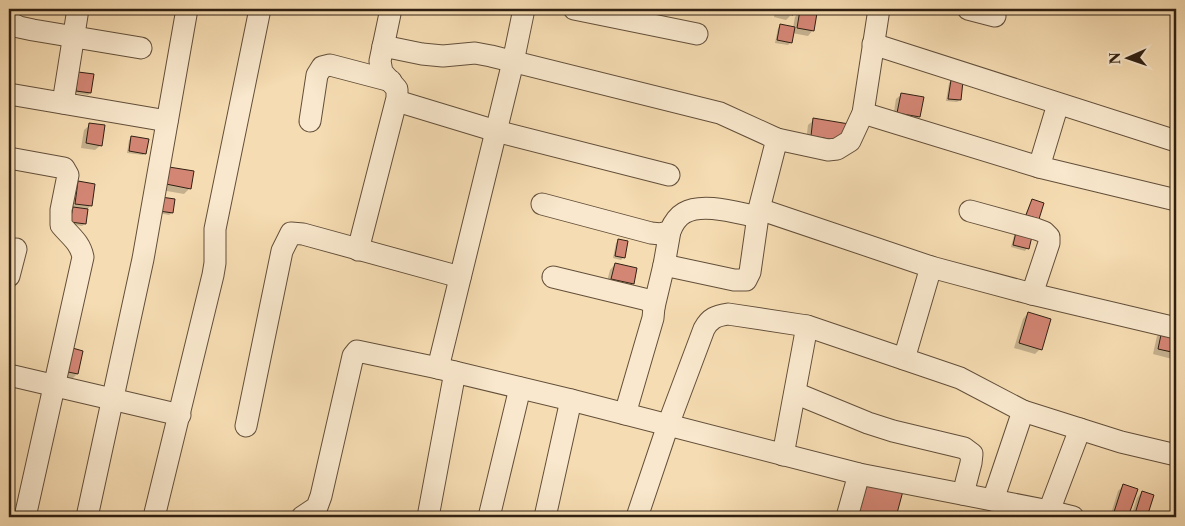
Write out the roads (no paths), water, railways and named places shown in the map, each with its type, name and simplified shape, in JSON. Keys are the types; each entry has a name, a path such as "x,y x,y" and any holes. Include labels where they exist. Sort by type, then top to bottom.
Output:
{"street":[{"path":"63,103 78,9"},
{"path":"87,517 143,259 187,9"},
{"path":"154,517 213,275 215,263 214,229 260,9"},
{"path":"358,250 394,91 382,72 380,61 391,9"},
{"path":"428,517 446,370 460,277 513,62 524,9"},
{"path":"574,9 697,34"},
{"path":"968,9 995,16"},
{"path":"383,46 443,56 475,53 720,113 777,139 828,150 837,149 850,141 863,113 872,44 874,10"},
{"path":"9,22 18,27 141,48"},
{"path":"872,44 1176,141"},
{"path":"310,121 317,75 322,67 330,65 496,131 668,176"},
{"path":"9,94 167,121"},
{"path":"1039,167 1058,104"},
{"path":"863,113 1039,167 1176,200"},
{"path":"664,265 734,280 746,280 750,272 758,213 777,139"},
{"path":"9,158 64,168 68,176 61,210 61,224 78,242 82,249 83,257 25,517"},
{"path":"542,204 651,233 661,234 670,231"},
{"path":"625,414 653,318 670,231 675,221 683,213 694,208 758,213 931,267 1032,294 1176,328"},
{"path":"970,211 1036,229 1044,232 1049,237 1049,243 1032,294"},
{"path":"246,426 282,251 291,233 302,234 460,277"},
{"path":"9,276 16,248"},
{"path":"904,359 931,267"},
{"path":"553,276 648,300 654,307"},
{"path":"637,517 668,425 708,320 728,314 807,326 960,378 1023,411 1122,442 1176,455"},
{"path":"783,455 807,326"},
{"path":"302,517 317,507 321,496 353,356 357,351 571,400 859,474 1049,510 1073,517"},
{"path":"9,375 180,415"},
{"path":"489,517 520,388"},
{"path":"795,393 885,429 964,448 972,454 963,494"},
{"path":"545,517 571,400"},
{"path":"993,500 1023,411"},
{"path":"1049,510 1080,429"},
{"path":"847,517 859,474"}]}
